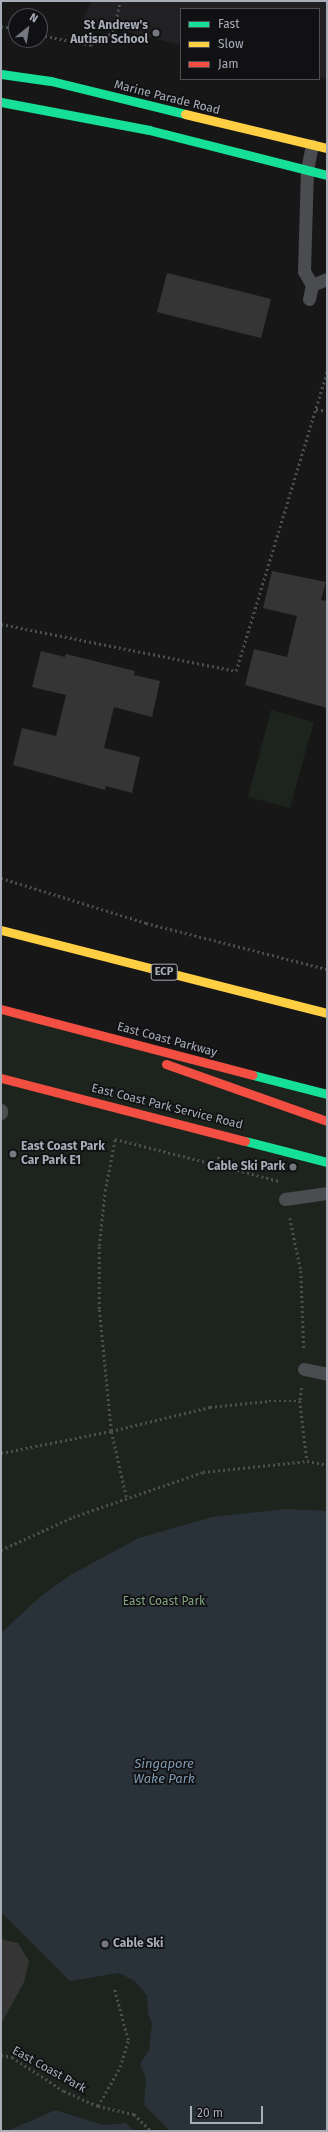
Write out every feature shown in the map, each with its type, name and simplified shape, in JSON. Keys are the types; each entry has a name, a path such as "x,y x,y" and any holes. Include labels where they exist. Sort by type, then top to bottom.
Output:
{"main road":[{"name":"Marine Parade Road","path":"1,74 51,81 327,148"},
{"path":"1,102 148,130 327,175"},
{"name":"ECP","path":"1,930 327,1013"},
{"name":"East Coast Parkway","path":"1,1009 327,1094"},
{"path":"54,1023 235,1090 327,1120"},
{"name":"East Coast Park Service Road","path":"1,1078 327,1162"}],"lane":[{"path":"309,299 312,285 304,271 307,170 312,145"},
{"path":"312,285 327,279"},
{"path":"285,1199 327,1193"},
{"path":"304,1369 327,1374"}],"path":[{"path":"48,36 91,45 109,35 115,26 120,1"},
{"path":"1,624 236,671 327,372"},
{"path":"316,409 327,411"},
{"path":"1,878 146,923 327,969"},
{"path":"126,1496 111,1431 99,1309 99,1246 105,1191 115,1139 280,1181 300,1271 304,1369 300,1402 308,1462"},
{"path":"218,1165 221,1152"},
{"path":"1,1453 111,1431 229,1404 300,1402"},
{"path":"1,1550 73,1517 126,1496 203,1472 308,1462 327,1464"},
{"path":"98,2106 120,2067 128,2040 114,1988"},
{"name":"East Coast Park","path":"1,2055 12,2057 64,2091 98,2106 134,2114 151,2131"}],"shaded area":[{"name":"St Andrew's Autism School","path":"92,1 327,1 327,79 320,77 320,8 180,8 180,45 82,21"}],"green space":[{"path":"271,710 314,722 290,808 248,797"},
{"name":"East Coast Park","path":"1,1010 327,1094 327,2131 134,2131 126,2123 104,2125 55,2110 7,2131 1,2131"}],"water":[{"name":"Singapore Wake Park","path":"287,1509 327,1511 327,2131 170,2131 144,2105 146,2079 140,2064 149,2050 152,2024 148,2014 147,1996 135,1981 119,1973 70,1981 1,1912 1,1633 41,1596 72,1574 139,1538 212,1517"},
{"path":"55,2110 104,2125 126,2123 134,2131 7,2131"}],"building":[{"path":"167,273 271,299 261,338 157,312"},
{"path":"272,571 326,582 321,600 327,601 327,708 245,685 254,649 287,657 297,616 263,608"},
{"path":"41,651 65,657 66,654 135,671 134,675 160,681 152,717 114,707 104,748 140,757 132,793 106,786 105,790 13,765 22,728 56,736 66,695 32,687"},
{"path":"1,1939 18,1943 29,1961 24,1982 1,2024"}],"traffic: fast":[{"path":"1,74 51,81 185,114"},
{"path":"1,102 149,130 327,175"},
{"path":"253,1075 327,1094"},
{"path":"245,1141 327,1162"}],"traffic: slow":[{"path":"185,114 327,148"},
{"path":"1,930 327,1013"}],"traffic: jam":[{"path":"1,1009 253,1075"},
{"path":"166,1064 327,1121"},
{"path":"1,1078 245,1141"}],"place":[{"name":"St Andrew's Autism School","path":"156,33"},
{"name":"East Coast Park Car Park E1","path":"13,1154"},
{"name":"Cable Ski Park","path":"293,1167"},
{"name":"Cable Ski","path":"105,1944"}]}
